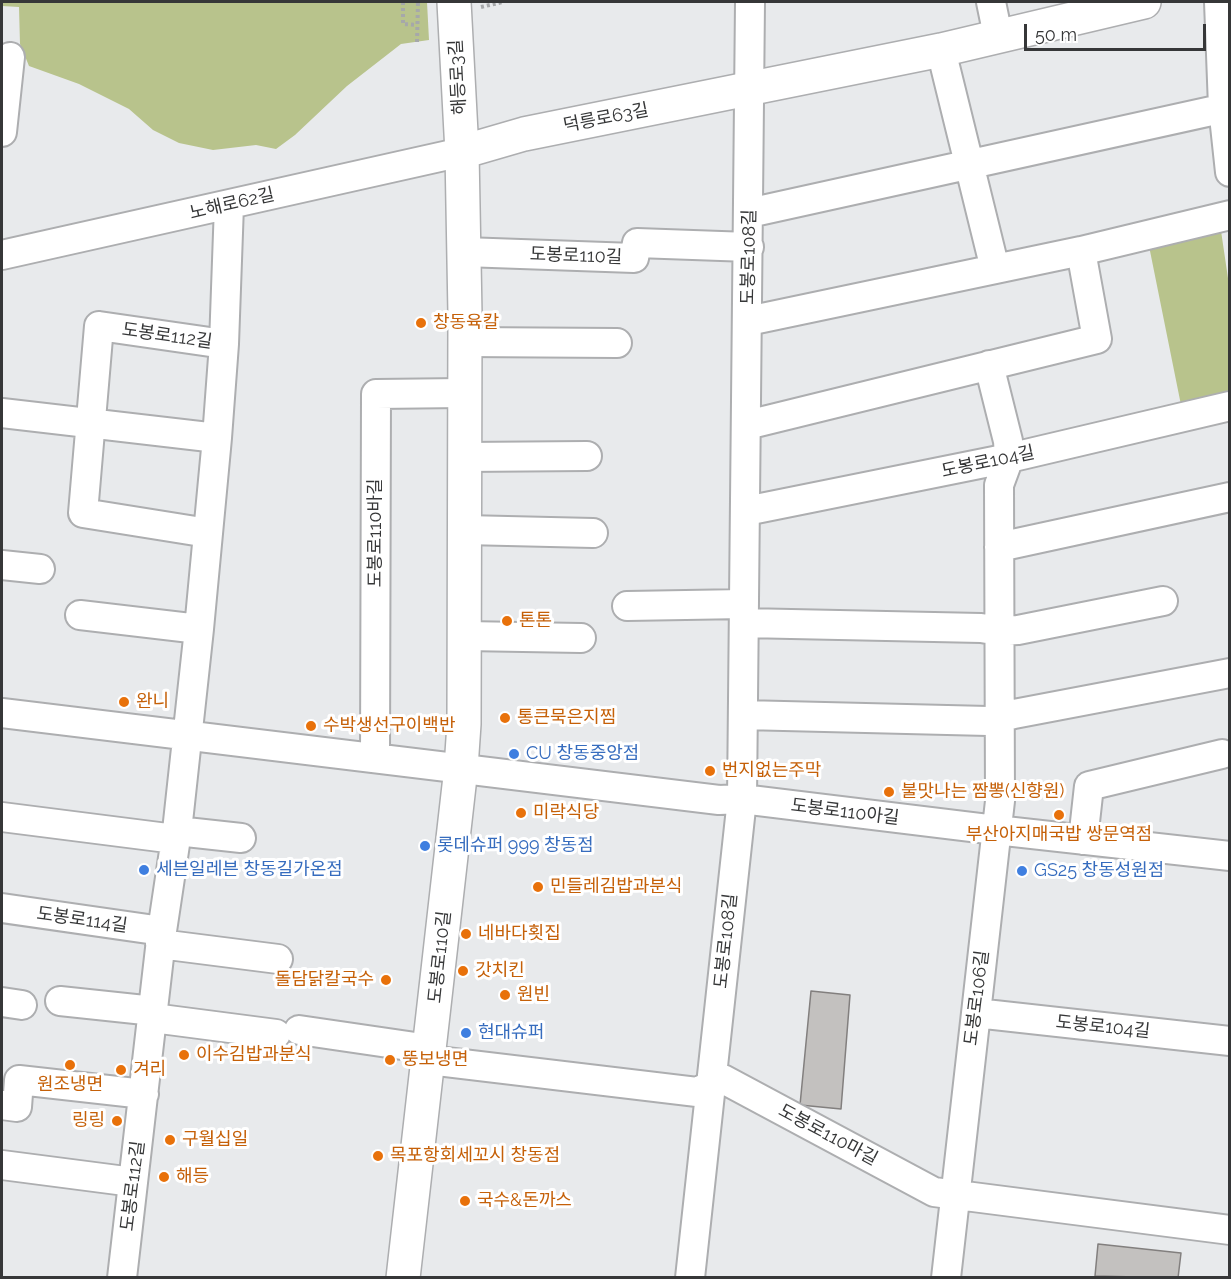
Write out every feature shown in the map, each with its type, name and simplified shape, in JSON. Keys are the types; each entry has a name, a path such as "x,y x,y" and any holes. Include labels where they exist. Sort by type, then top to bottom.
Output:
{"street":[{"name":"해등로3길","path":"454,2 462,152"},
{"path":"750,2 750,89"},
{"path":"991,2 998,36"},
{"name":"덕릉로63길","path":"462,152 524,134 941,50 1144,2"},
{"path":"1219,2 1230,172"},
{"path":"941,50 995,269"},
{"path":"2,132 10,57"},
{"name":"도봉로108길","path":"690,1278 742,799 750,89"},
{"path":"749,213 969,166 1226,107"},
{"name":"노해로62길","path":"2,255 462,152"},
{"name":"도봉로110길","path":"404,1278 464,724 462,152"},
{"name":"도봉로112길","path":"122,1278 199,629 224,344 229,205"},
{"path":"748,321 1081,251 1230,215"},
{"name":"도봉로110길","path":"464,252 634,258 637,243 749,248"},
{"path":"747,425 1097,339 1081,251"},
{"name":"도봉로112길","path":"208,533 83,513 99,326 224,344"},
{"path":"464,342 617,343"},
{"path":"989,365 1008,441 1009,458"},
{"name":"도봉로110바길","path":"375,758 376,394 463,393"},
{"name":"도봉로104길","path":"746,511 1009,458 1230,406"},
{"path":"2,413 217,438"},
{"path":"464,457 587,456"},
{"name":"도봉로106길","path":"946,1278 1000,801 999,484 1009,458"},
{"path":"999,547 1230,497"},
{"path":"465,530 593,533"},
{"path":"2,565 40,569"},
{"path":"627,606 999,631 1018,630 1163,601"},
{"path":"80,615 199,629"},
{"path":"465,636 581,638"},
{"path":"743,715 988,721 1230,673"},
{"path":"2,713 461,768"},
{"path":"1083,840 1089,786 1222,754"},
{"name":"도봉로110아길","path":"461,768 719,800 742,799 1230,856"},
{"path":"2,817 176,835 241,838"},
{"name":"도봉로114길","path":"2,908 161,938"},
{"path":"161,938 278,959"},
{"path":"60,1001 153,1014"},
{"name":"도봉로104길","path":"976,1013 1230,1041"},
{"name":"도봉로110마길","path":"153,1014 697,1092 723,1079 934,1192 955,1197 1230,1230"},
{"path":"2,1105 17,1107 19,1080 144,1094"},
{"path":"2,1165 133,1182"}],"path":[{"path":"403,2 403,24 417,25"},
{"path":"417,42 418,2"}],"green space":[{"path":"2,2 427,2 429,40 401,44 347,86 295,135 276,149 256,145 213,150 179,143 153,130 129,109 79,84 29,66 20,44 19,7 2,6"},
{"path":"1220,224 1229,285 1229,396 1182,410 1148,241"}],"building":[{"path":"811,991 850,995 841,1109 800,1105"},
{"path":"1098,1244 1181,1253 1178,1278 1095,1276"}],"place":[{"name":"창동육칼","path":"421,323"},
{"name":"톤톤","path":"507,621"},
{"name":"완니","path":"124,702"},
{"name":"통큰묵은지찜","path":"505,718"},
{"name":"수박생선구이백반","path":"311,726"},
{"name":"CU 창동중앙점","path":"514,754"},
{"name":"번지없는주막","path":"710,771"},
{"name":"불맛나는 짬뽕(신향원)","path":"889,792"},
{"name":"미락식당","path":"521,813"},
{"name":"부산아지매국밥 쌍문역점","path":"1059,815"},
{"name":"롯데슈퍼 999 창동점","path":"425,846"},
{"name":"세븐일레븐 창동길가온점","path":"144,870"},
{"name":"GS25 창동성원점","path":"1022,871"},
{"name":"민들레김밥과분식","path":"538,887"},
{"name":"네바다횟집","path":"466,934"},
{"name":"갓치킨","path":"463,971"},
{"name":"돌담닭칼국수","path":"386,980"},
{"name":"원빈","path":"505,995"},
{"name":"현대슈퍼","path":"466,1033"},
{"name":"이수김밥과분식","path":"184,1055"},
{"name":"뚱보냉면","path":"390,1060"},
{"name":"원조냉면","path":"70,1065"},
{"name":"겨리","path":"121,1070"},
{"name":"링링","path":"117,1121"},
{"name":"구월십일","path":"170,1140"},
{"name":"목포항회세꼬시 창동점","path":"378,1156"},
{"name":"해등","path":"164,1177"},
{"name":"국수&돈까스","path":"465,1201"}]}
